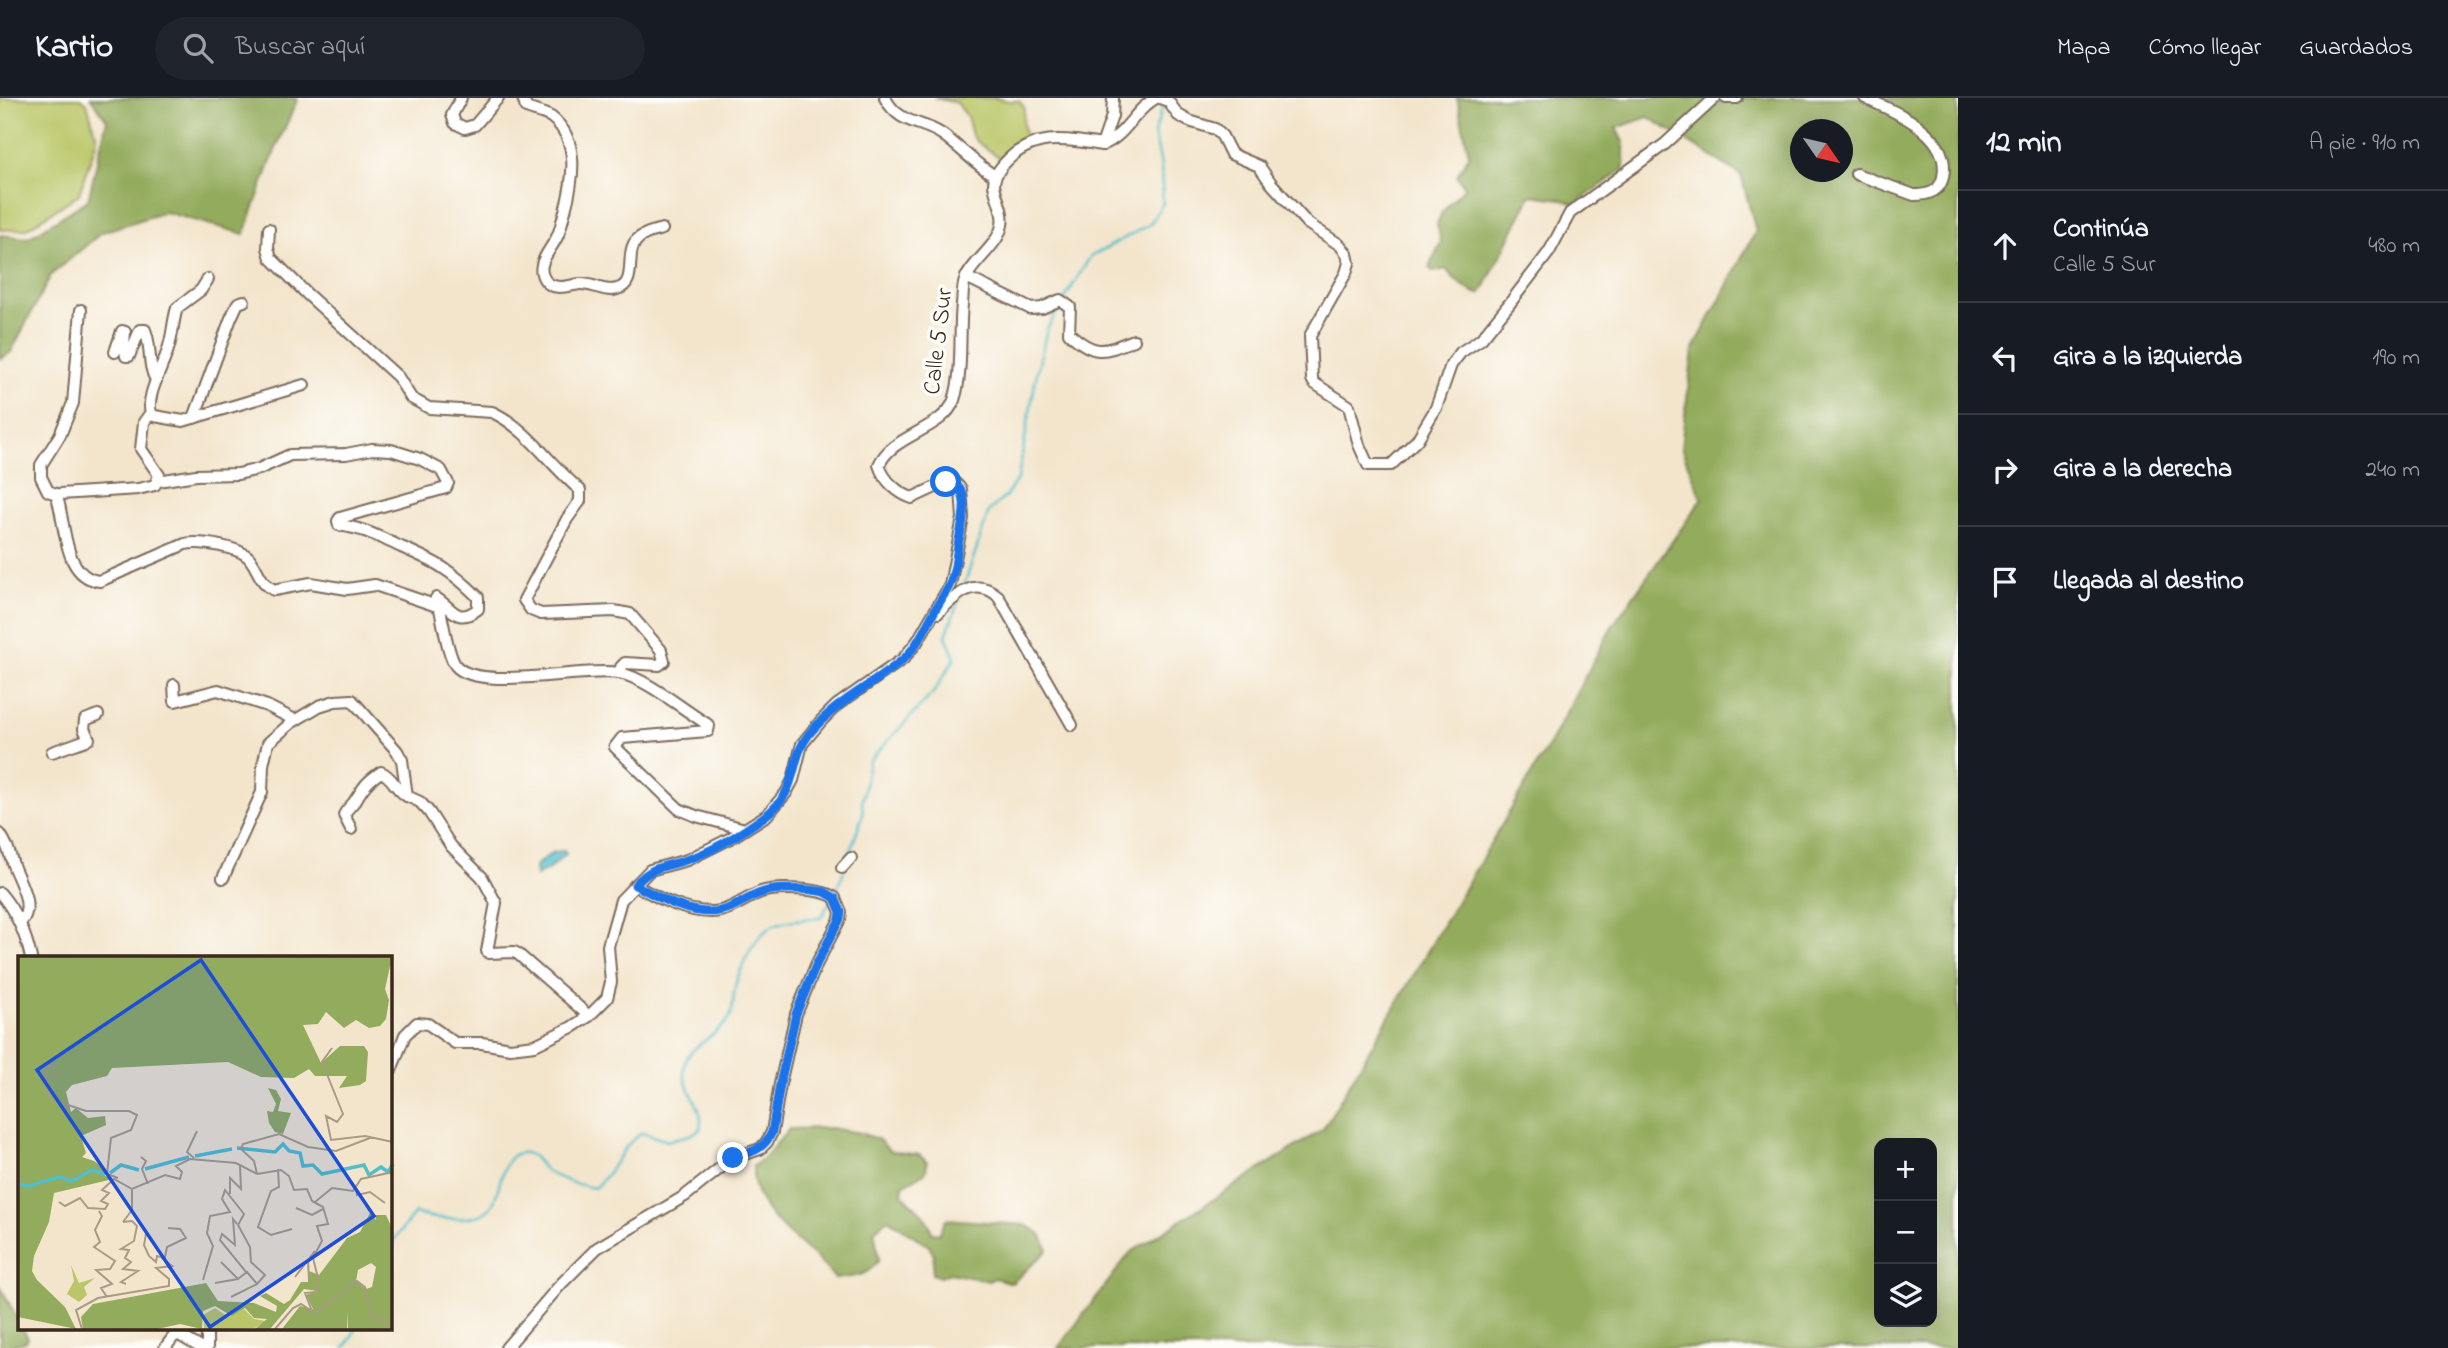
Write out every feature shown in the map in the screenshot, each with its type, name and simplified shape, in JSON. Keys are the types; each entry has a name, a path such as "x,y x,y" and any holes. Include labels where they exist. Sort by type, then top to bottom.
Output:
{"street":[{"path":"461,98 452,115 456,123 465,128 475,125 498,98"},
{"path":"523,98 526,108 550,116 562,129 572,154 573,178 559,234 541,267 544,279 552,285 565,288 582,284 617,289 625,286 629,278 631,249 635,241 641,236 662,229"},
{"path":"885,98 902,118 934,129 995,176 1010,158 1028,145 1043,139 1059,138 1102,145 1114,140 1137,112 1162,99 1178,115 1215,129 1222,136 1231,154 1259,166 1307,223 1340,245 1347,254 1349,262 1346,273 1310,336 1312,379 1349,406 1359,445 1368,465 1391,465 1417,440 1436,408 1451,365 1461,352 1481,339 1510,303 1549,251 1570,213 1665,144 1715,98"},
{"path":"1102,145 1112,116 1113,98"},
{"path":"1726,98 1737,98"},
{"path":"1856,174 1914,195 1922,195 1937,189 1945,169 1936,142 1923,129 1896,112 1865,98"},
{"name":"Calle 5 Sur","path":"635,885 650,870 687,860 767,815 786,793 793,780 802,744 821,720 837,705 903,659 932,619 950,585 963,519 961,489 956,483 946,482 912,498 899,493 881,473 879,465 882,457 946,413 954,401 966,277 983,258 1001,230 1003,222 994,183 995,176"},
{"path":"269,229 268,248 271,258 398,377 411,398 429,408 492,412 501,416 520,430 559,473 580,490 580,501 567,519 524,600 531,610 541,614 614,611 635,617 661,650 664,661 659,665 625,663 621,667 621,673"},
{"path":"966,277 1031,309 1063,301 1070,307 1069,333 1097,351 1107,351 1135,340"},
{"path":"152,415 149,409 156,380 164,364 177,308 201,290 208,279"},
{"path":"194,418 231,318 238,303 244,301"},
{"path":"81,310 72,403 60,435 41,465 41,477 48,491 59,495 145,489 155,485 159,475 141,449 144,422 149,415 183,421 303,385"},
{"path":"115,352 122,331 125,332 126,356 129,356 140,330 145,330 151,372 156,380"},
{"path":"158,481 196,475 238,474 259,469 290,455 346,454 372,449 391,450 420,458 440,470 448,482 446,488 340,518 338,522 339,525 364,529 430,558 455,575 480,601 478,609 463,616 456,615 440,600 431,596 423,597 422,600"},
{"path":"59,495 70,552 78,572 93,581 109,578 194,542 237,550 248,556 261,581 274,590 311,583 347,589 375,585 422,600 440,609 453,661 468,675 527,677 621,673 639,679 709,726 708,732 622,738 615,747 679,809 745,829"},
{"path":"932,619 967,588 984,587 998,596 1072,725"},
{"path":"174,685 175,701 218,690 267,706 295,720"},
{"path":"223,878 262,792 263,765 268,743 295,720 319,706 335,701 355,701 402,760 407,796"},
{"path":"52,752 89,739 84,729 85,720 98,715"},
{"path":"351,829 344,815 345,811 363,785 381,772 388,775 407,796 420,802 451,846 482,877 496,903 487,951 518,954 589,1016"},
{"path":"0,834 26,900 26,915 20,923"},
{"path":"842,868 851,858"},
{"path":"392,1068 405,1035 417,1023 428,1024 456,1043 482,1042 510,1048 535,1045 589,1016 608,995 611,982 608,946 611,933 621,900 635,885 663,900 713,912 772,890 818,891 834,897 841,912 796,1014 772,1132 767,1142 760,1149 733,1158 685,1196 597,1248 561,1284 506,1348"},
{"path":"0,893 20,923 31,956"},
{"path":"207,1348 209,1330"},
{"path":"164,1348 174,1336 179,1335 201,1348"}],"green space":[{"path":"0,98 81,98 87,103 97,139 79,194 26,229 0,230"},
{"path":"91,98 298,98 244,234 165,212 102,232 51,275 11,352 0,359 0,235 28,238 88,200 107,120"},
{"path":"934,98 996,98 1019,101 1024,107 1025,140 1000,158 976,141 967,116 957,103"},
{"path":"1457,98 1958,98 1958,1348 1058,1348 1130,1253 1323,1129 1551,741 1611,628 1702,499 1681,447 1693,350 1756,231 1741,175 1648,117 1616,128 1624,144 1624,169 1575,204 1531,195 1480,294 1461,284 1446,269 1433,272 1429,267 1441,242 1437,224 1442,212 1465,187 1457,176 1469,155"},
{"path":"831,1128 878,1139 890,1151 919,1155 927,1162 926,1172 903,1185 902,1193 923,1215 932,1233 939,1234 946,1219 1026,1225 1041,1234 1048,1250 1012,1283 950,1273 940,1277 932,1274 934,1255 929,1246 888,1219 874,1230 879,1260 874,1266 860,1275 835,1279 824,1265 771,1215 761,1201 755,1185 753,1166 765,1157 789,1129"},
{"path":"0,1286 18,1320 18,1330 24,1330 28,1338 25,1342 0,1347"}],"water":[{"path":"564,851 566,854 536,876 535,866 552,853"}],"waterway":[{"path":"1064,300 1090,257 1150,224 1163,203 1161,165 1154,133 1164,104"},
{"path":"963,589 989,511 1006,496 1018,478 1047,329 1061,306"},
{"path":"849,855 863,814 862,802 869,761 933,693 955,658 946,636 959,598"},
{"path":"835,894 844,871"},
{"path":"392,1246 393,1241 415,1213 454,1219 485,1212 495,1200 506,1165 510,1158 517,1154 529,1154 549,1173 594,1188 634,1138 642,1133 668,1141 700,1129 700,1113 685,1077 684,1069 690,1054 729,1019 741,968 763,933 780,923 821,917 831,900"},
{"path":"345,1348 355,1330"}],"route":[{"path":"733,1158 760,1149 772,1132 796,1014 817,963 837,927 841,912 839,905 832,895 825,892 772,890 727,909 706,912 663,900 635,885 650,870 687,860 729,839 767,815 786,793 793,780 802,744 821,720 837,705 903,659 917,642 950,585 962,527 964,503 961,489 956,483 946,482"}]}
